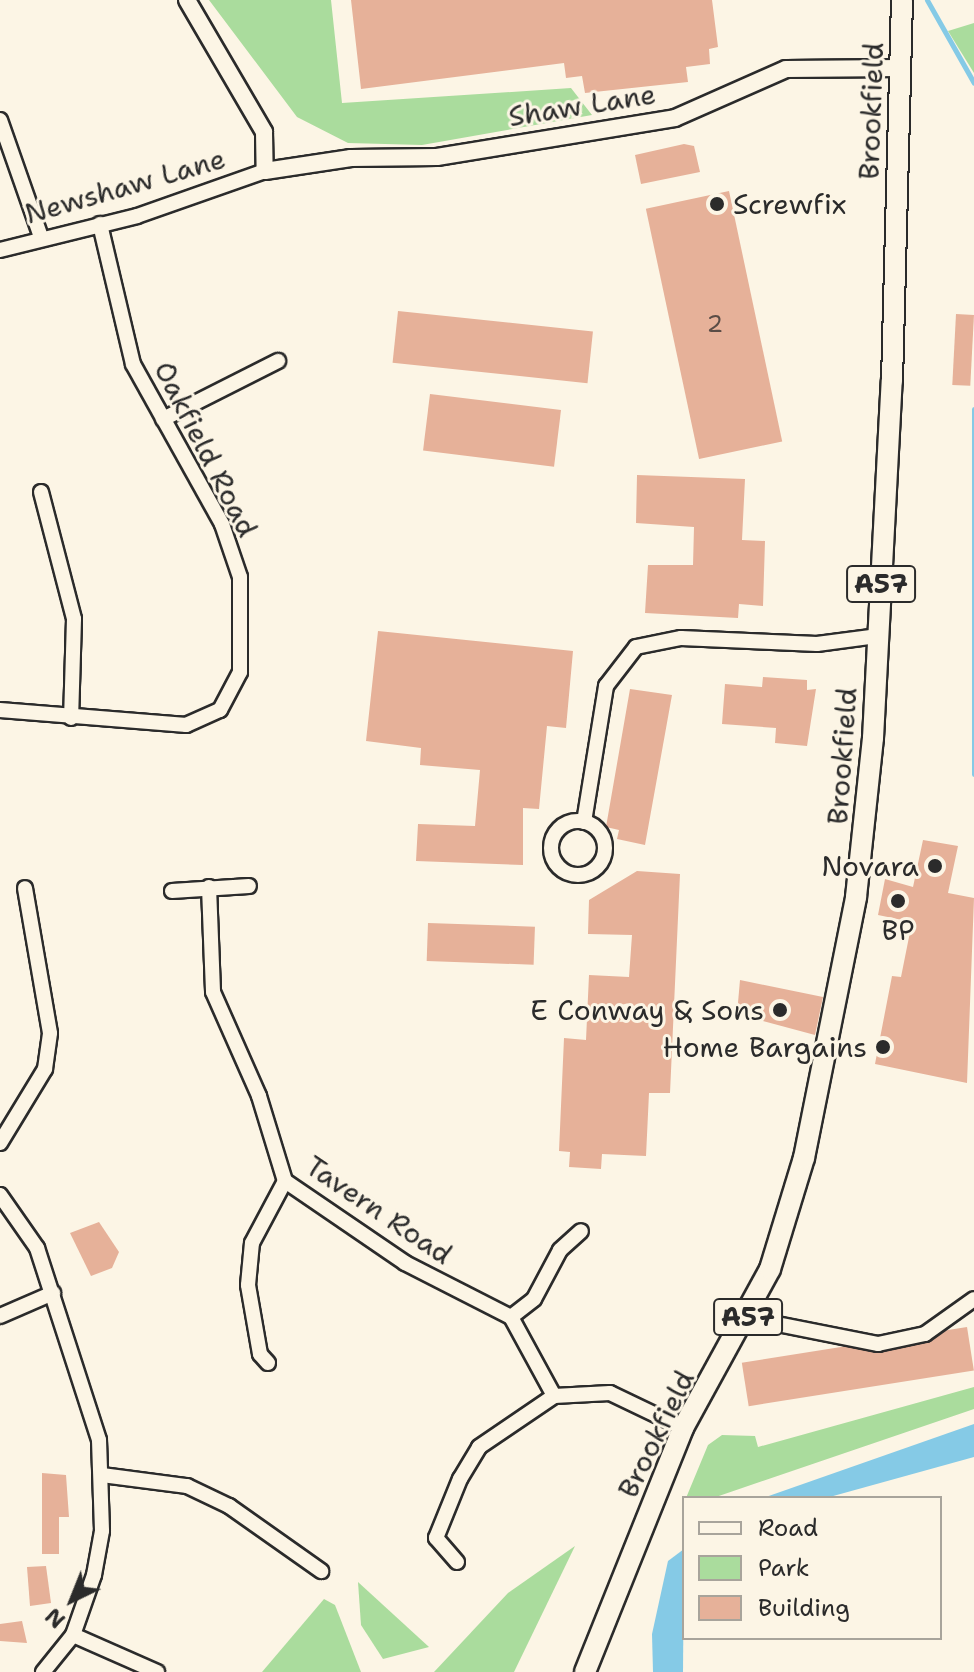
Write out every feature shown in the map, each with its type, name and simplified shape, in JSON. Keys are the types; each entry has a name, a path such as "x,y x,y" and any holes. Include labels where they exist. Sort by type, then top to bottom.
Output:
{"main road":[{"name":"Brookfield","path":"585,1672 683,1428 747,1318 804,1158 854,910 878,636 902,0"}],"street":[{"path":"187,0 264,132 265,171"},
{"name":"Shaw Lane","path":"265,171 351,158 437,157 675,118 786,69 899,68"},
{"path":"0,120 41,237"},
{"name":"Newshaw Lane","path":"0,250 100,224 265,171"},
{"name":"Oakfield Road","path":"0,710 186,725 220,710 240,672 240,577 222,524 133,364 100,224"},
{"path":"163,419 278,361"},
{"path":"41,492 74,619 71,718"},
{"path":"584,822 606,686 636,647 681,638 817,644 878,636"},
{"path":"172,891 249,886"},
{"name":"Tavern Road","path":"209,887 213,992 259,1096 285,1181 405,1263 511,1317"},
{"path":"0,1143 45,1069 50,1033 25,888"},
{"path":"268,1363 260,1354 248,1285 252,1243 285,1181"},
{"path":"0,1195 37,1248 90,1405 102,1475 100,1545 73,1635 43,1672"},
{"path":"554,1396 511,1317 534,1299 560,1250 581,1231"},
{"path":"0,1316 53,1293"},
{"path":"747,1318 878,1344 925,1334 974,1299"},
{"path":"457,1562 436,1538 466,1469 479,1447 554,1396 610,1393 683,1428"},
{"path":"102,1475 187,1486 229,1506 321,1571"},
{"path":"73,1635 157,1672"}],"green space":[{"path":"209,0 331,0 342,103 571,88 592,115 422,145 348,143 297,117"},
{"path":"974,23 974,73 948,31"},
{"path":"974,1387 974,1409 719,1496 687,1496 708,1445 722,1435 755,1436 758,1447"},
{"path":"575,1546 514,1672 434,1672 508,1593"},
{"path":"358,1582 429,1647 383,1659 361,1625"},
{"path":"324,1599 335,1605 361,1672 262,1672"}],"water":[{"path":"974,1424 974,1457 833,1496 769,1496"},
{"path":"682,1550 683,1672 653,1672 652,1634 668,1561"}],"building":[{"path":"351,0 712,0 718,47 709,49 710,64 686,67 688,82 585,93 582,76 566,78 564,63 361,89"},
{"path":"684,144 694,146 700,172 641,184 635,155"},
{"path":"729,191 782,441 699,459 646,209"},
{"path":"398,311 593,331 587,383 393,363"},
{"path":"956,314 974,315 970,386 952,385"},
{"path":"430,394 561,410 554,467 423,451"},
{"path":"637,475 745,479 742,540 765,541 763,606 739,604 738,618 645,613 648,565 693,565 694,527 636,523"},
{"path":"378,631 573,651 566,728 547,726 539,809 523,808 523,865 416,861 418,824 475,826 480,770 420,765 421,748 366,741"},
{"path":"763,677 807,680 807,690 816,689 807,746 775,743 776,728 722,724 725,684 762,687"},
{"path":"630,689 672,695 645,845 617,839 619,830 606,827"},
{"path":"923,840 958,846 948,893 974,898 967,1083 875,1064 892,976 901,977 912,922 878,915 885,879 913,887"},
{"path":"637,871 680,874 670,1093 649,1093 646,1156 602,1154 601,1169 569,1167 570,1152 559,1151 564,1038 586,1040 589,975 629,977 632,935 588,934 589,900"},
{"path":"428,923 535,927 534,965 427,961"},
{"name":"E Conway & Sons","path":"740,980 823,997 815,1035 737,1014"},
{"path":"99,1222 119,1252 112,1268 91,1276 70,1233"},
{"path":"967,1327 974,1370 749,1406 742,1363"},
{"path":"42,1473 66,1475 69,1517 59,1517 59,1554 42,1554"},
{"path":"46,1566 51,1603 30,1606 27,1567"},
{"path":"22,1621 27,1643 0,1641 0,1624"}],"waterway":[{"path":"927,0 974,83"},
{"path":"974,409 974,774"}],"place":[{"name":"Screwfix","path":"717,204"},
{"name":"Novara","path":"935,866"},
{"name":"BP","path":"898,901"},
{"name":"E Conway & Sons","path":"780,1010"},
{"name":"Home Bargains","path":"883,1047"}]}
